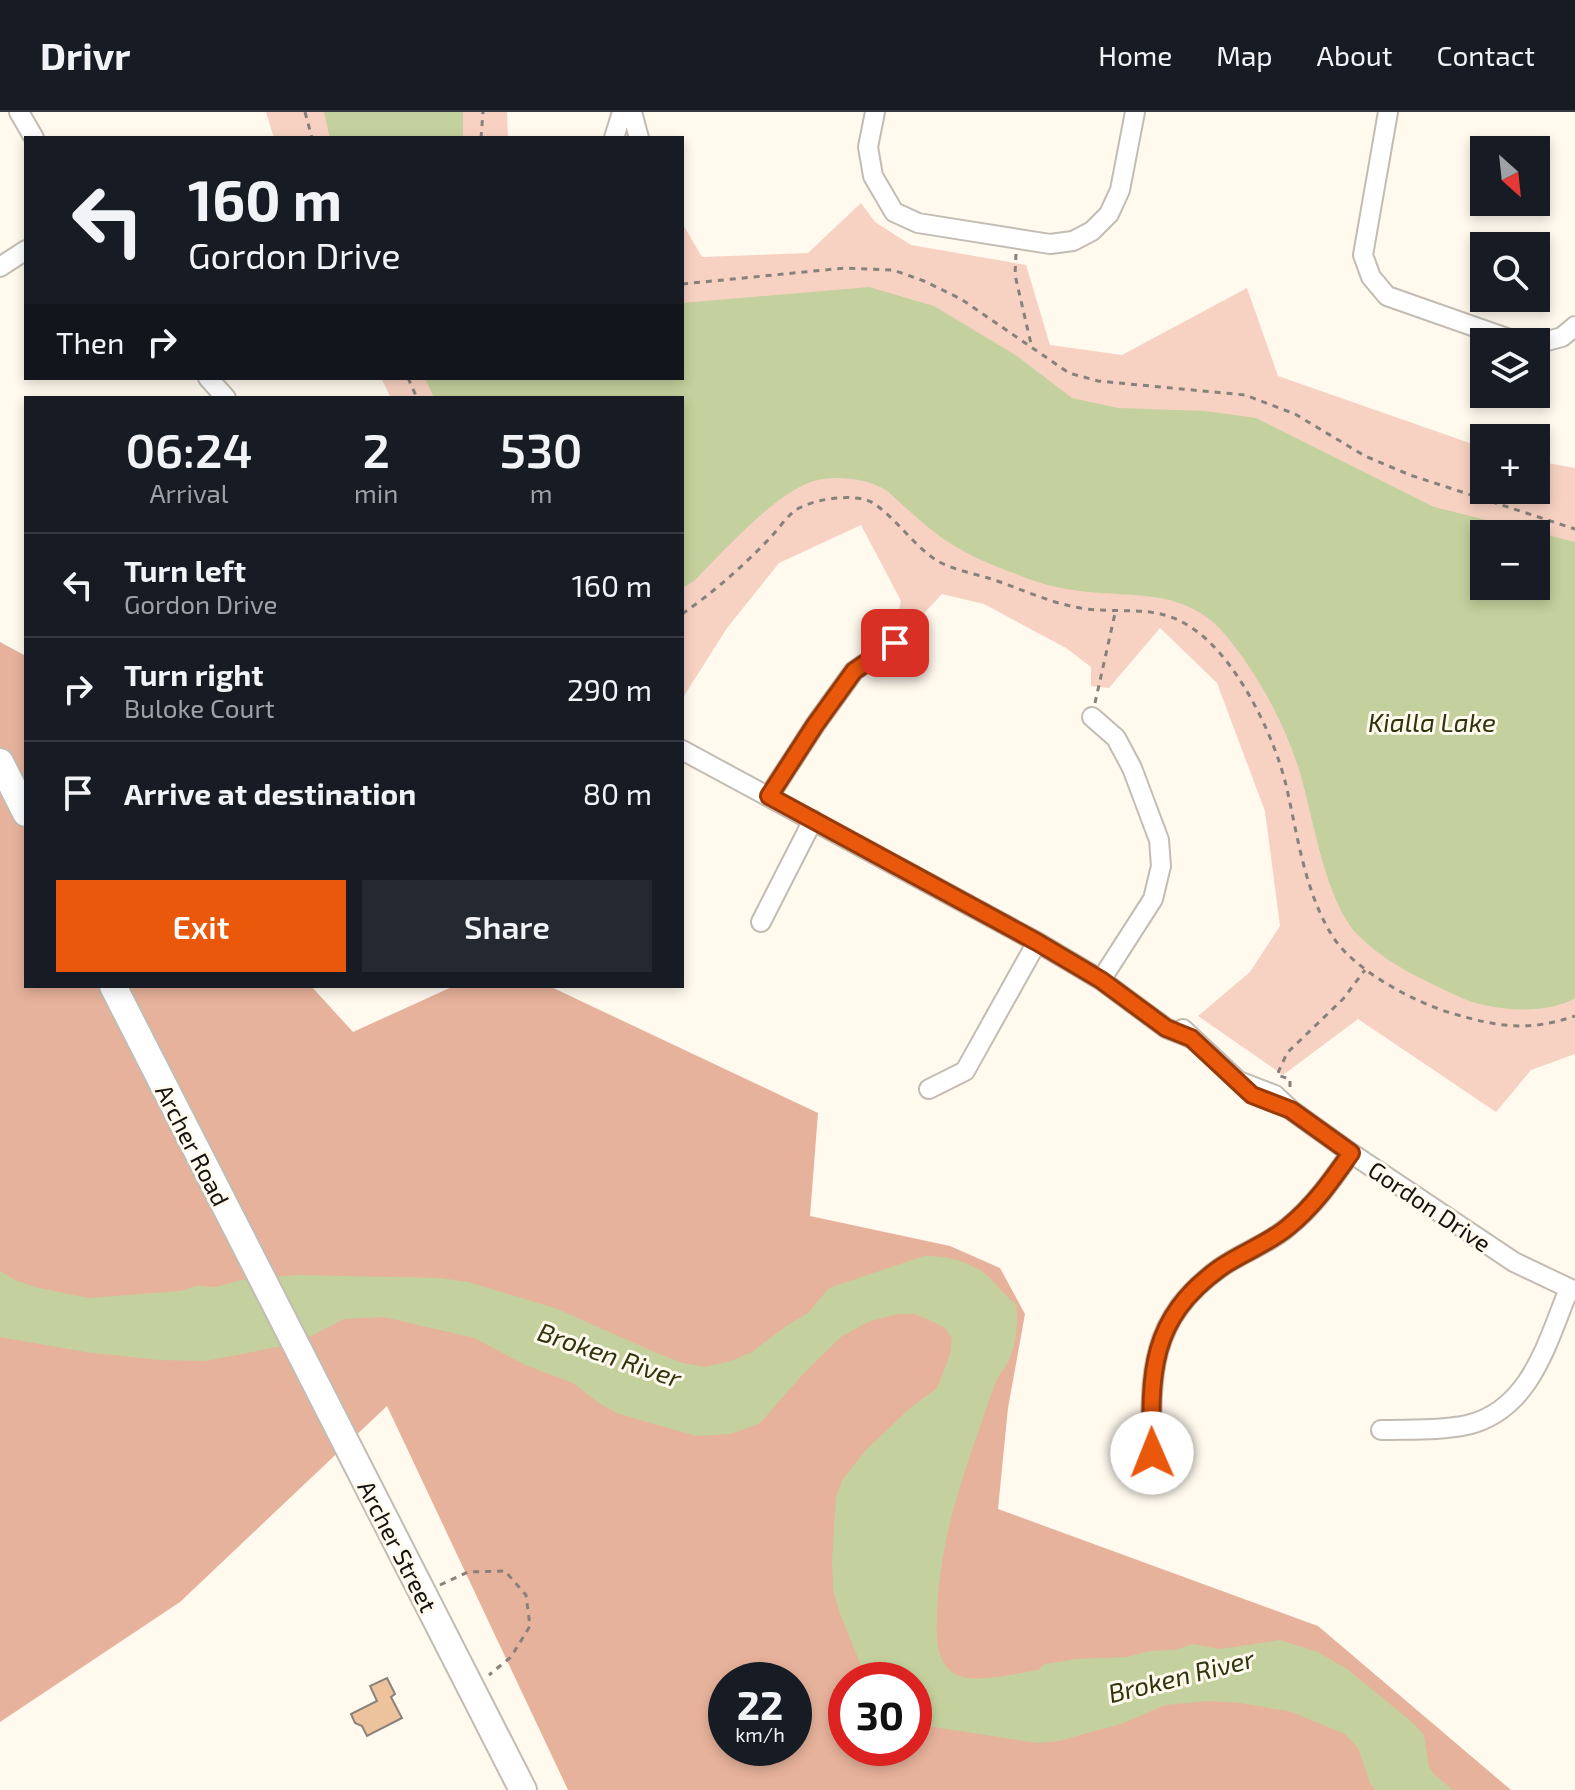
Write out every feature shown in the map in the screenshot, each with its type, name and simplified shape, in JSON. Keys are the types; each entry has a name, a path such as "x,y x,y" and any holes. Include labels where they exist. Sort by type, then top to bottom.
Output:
{"main road":[{"path":"0,762 24,809"},
{"name":"Archer Road","path":"114,988 274,1303"},
{"name":"Archer Street","path":"274,1303 523,1790"}],"street":[{"path":"19,112 33,136"},
{"path":"615,136 622,112"},
{"path":"632,112 638,136"},
{"path":"875,112 868,147 873,176 894,212 918,223 1050,244 1073,241 1092,231 1109,214 1120,190 1135,112"},
{"path":"1388,112 1363,255 1371,277 1387,296 1478,328"},
{"path":"0,267 24,251"},
{"path":"1550,340 1562,337 1575,326"},
{"path":"210,380 223,396"},
{"path":"769,796 854,671 895,643"},
{"path":"1092,717 1116,738 1132,768 1159,840 1161,866 1153,899 1101,980"},
{"name":"Gordon Drive","path":"684,751 1037,942 1101,980 1166,1028 1191,1038 1252,1095 1291,1110 1514,1262 1572,1290"},
{"path":"761,922 813,820"},
{"path":"929,1089 965,1071 1037,942"},
{"path":"1152,1453 1154,1358 1163,1333 1178,1309 1199,1284 1221,1267 1285,1230 1311,1208 1351,1153"},
{"path":"1381,1430 1469,1425 1505,1407 1530,1381 1572,1290"}],"path":[{"path":"305,112 311,136"},
{"path":"481,136 483,112"},
{"path":"1019,239 1015,275 1032,348"},
{"path":"684,284 845,268 893,270 961,299 1069,373 1098,381 1245,395 1295,414 1365,456 1410,475 1575,529"},
{"path":"684,613 716,591 795,510 834,497 869,500 937,561 1049,600 1086,609 1173,615 1205,638 1232,667 1266,728 1285,783 1294,833 1313,892 1336,940 1365,970 1437,1009 1483,1023 1519,1028 1552,1024 1575,1016"},
{"path":"1092,717 1116,609"},
{"path":"1291,1110 1290,1079 1277,1075 1287,1053 1343,999 1365,970"},
{"path":"422,1593 468,1572 505,1571 526,1595 530,1626 511,1657 488,1676 469,1684"}],"shaded area":[{"path":"266,112 507,112 508,136 273,136"},
{"name":"Kialla Lake","path":"861,203 875,222 911,245 1026,265 1050,345 1122,355 1247,288 1278,376 1470,443 1470,504 1550,504 1550,464 1575,468 1575,1054 1531,1070 1496,1112 1358,1019 1283,1075 1198,1016 1250,972 1280,926 1265,811 1217,683 1160,628 1109,688 1091,686 1091,667 1066,648 984,604 942,594 915,623 898,613 901,601 861,525 779,563 727,628 684,696 684,396 390,396 382,380 684,380 684,226 702,257 808,253"},
{"path":"0,642 24,655 24,988 313,988 353,1032 450,988 553,988 818,1113 810,1216 950,1246 1000,1268 1025,1314 1008,1408 998,1509 1318,1626 1511,1790 568,1790 387,1406 180,1602 0,1722"}],"water":[{"path":"324,112 463,112 463,136 330,136"},
{"name":"Kialla Lake","path":"869,287 934,306 1017,356 1072,398 1118,408 1205,411 1256,418 1434,507 1486,520 1470,520 1470,600 1550,600 1550,536 1575,542 1575,998 1536,1009 1476,1003 1410,973 1361,938 1349,924 1330,885 1301,776 1271,703 1228,638 1212,621 1194,609 1157,598 1066,589 1027,578 953,545 884,489 868,482 840,478 814,481 784,497 684,587 684,396 433,396 426,380 684,380 684,303"},
{"name":"Broken River","path":"924,1256 941,1257 975,1267 1016,1304 1013,1350 997,1379 957,1496 945,1544 938,1593 938,1649 944,1663 955,1674 984,1678 1038,1670 1045,1664 1076,1659 1126,1657 1150,1651 1175,1650 1193,1644 1220,1649 1280,1640 1318,1652 1347,1669 1412,1722 1424,1735 1429,1767 1453,1790 1375,1790 1358,1748 1345,1734 1292,1712 1241,1703 1209,1701 1165,1705 1124,1723 1059,1741 1038,1743 932,1727 932,1662 860,1662 833,1589 836,1497 843,1479 866,1450 910,1408 937,1388 950,1355 952,1338 944,1327 915,1314 898,1314 870,1321 841,1337 760,1423 731,1434 696,1436 619,1414 573,1383 525,1365 474,1338 384,1317 344,1319 298,1343 206,1361 159,1360 85,1352 0,1337 0,1271 35,1287 88,1298 180,1291 197,1286 216,1287 241,1280 297,1275 440,1278 468,1282 555,1308 659,1354 705,1367 752,1352 808,1313 829,1288"}],"building":[{"path":"387,1678 395,1694 391,1697 402,1718 367,1736 351,1714 377,1701 370,1686"}],"route":[{"path":"895,643 854,671 769,796 1101,980 1153,1020 1191,1038 1252,1095 1291,1110 1351,1153 1311,1208 1285,1230 1221,1267 1199,1284 1178,1309 1163,1333 1154,1358 1152,1453"}]}
